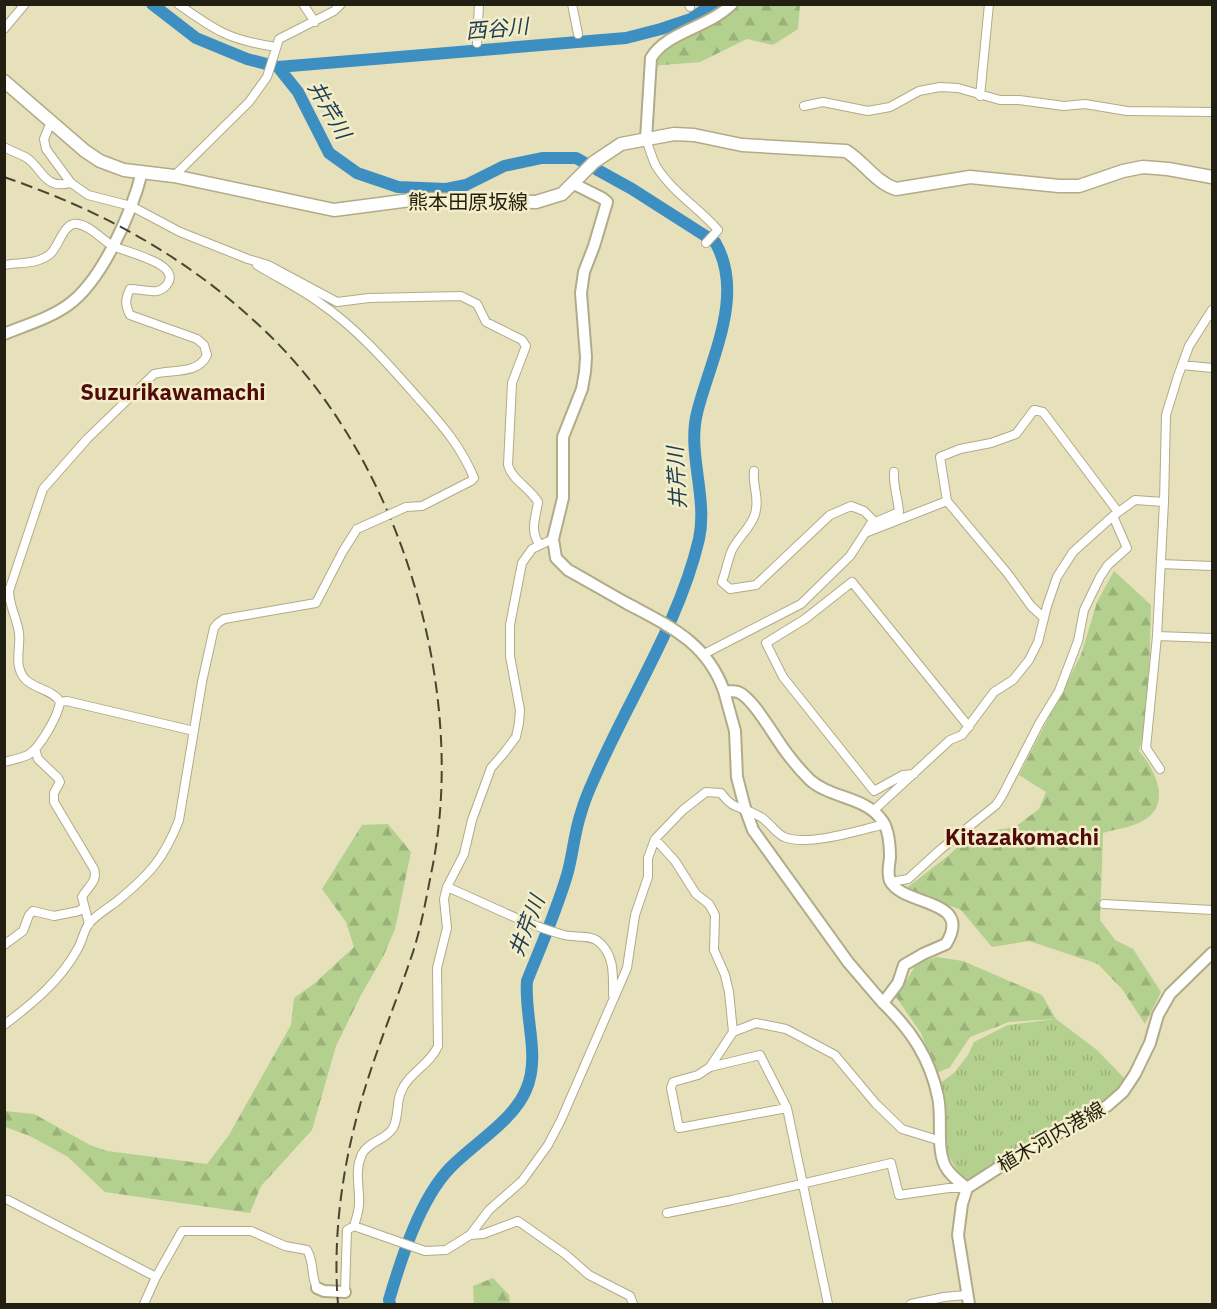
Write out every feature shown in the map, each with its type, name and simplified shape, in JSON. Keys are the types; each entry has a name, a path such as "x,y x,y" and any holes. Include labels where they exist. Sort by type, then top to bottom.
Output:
{"main road":[{"name":"熊本田原坂線","path":"5,86 100,161 124,170 174,176 334,210 418,199 536,202 562,194 590,167 621,144 674,134 694,135 742,145 846,151 886,186 896,189 970,177 1079,186 1143,167 1212,177"}],"street":[{"path":"4,29 25,4"},
{"path":"178,4 211,28 225,35 274,51"},
{"path":"303,4 315,22"},
{"path":"174,176 244,107 267,77 279,39 315,22 341,4"},
{"path":"477,43 479,4"},
{"path":"572,4 578,34"},
{"path":"706,243 718,230 663,175 655,164 646,139 651,58 663,44 714,19 732,4"},
{"path":"980,96 989,4"},
{"path":"804,106 823,102 868,111 890,107 919,91 940,87 958,88 1000,100 1064,106 1085,104 1127,111 1212,112"},
{"path":"51,122 44,139 46,149 61,167 70,183 88,195 131,206 180,232 268,265 337,302 369,298 461,296 477,304 486,322 522,340 526,346 512,382 508,465 514,477 533,494 538,502 533,525 535,537 540,545"},
{"path":"4,147 27,158 47,181 70,183"},
{"path":"4,334 55,313 86,288 113,246 136,195 142,172"},
{"path":"574,184 607,202 584,272 581,293 585,372 582,389 563,437 563,498 553,539 556,558 568,570 678,631 704,654 718,674 735,731 737,777 753,830 848,962 883,1003 905,1024 915,1039 926,1060 939,1099 942,1158 946,1169 967,1188"},
{"path":"4,265 30,264 50,255 69,225 77,223 113,246 157,261 168,272 170,279 167,286 161,290 154,292 141,288 130,289 125,302 130,315 197,339 204,345 207,355 199,366 154,374 87,439 43,489 9,591 9,602 18,628 18,658 22,674 31,684 57,697 60,702"},
{"path":"4,1025 30,1005 61,975 78,950 89,924 148,874 157,864 171,840 179,819 204,673 214,628 218,622 224,619 316,603 357,529 406,507 422,506 468,483 474,477 449,431 356,331 322,304 248,259"},
{"path":"1160,769 1146,748 1157,636 1166,415 1189,346 1212,310"},
{"path":"1182,365 1212,369"},
{"path":"891,882 908,879 996,805 1059,691 1078,641 1084,610 1100,577 1108,565 1126,548 1116,514 1043,412 1034,410 1016,434 991,443 960,449 940,458 947,501 1008,574 1031,606 1044,618"},
{"path":"704,654 801,604 850,556 873,520 864,511 850,506 830,514 756,585 730,589 722,582 730,554 750,526 758,501 757,489 753,482 754,471"},
{"path":"865,533 878,521 899,512 893,484 894,472"},
{"path":"873,811 950,740 962,735 994,692 1013,680 1029,660 1038,642 1057,577 1074,552 1134,500 1164,501"},
{"path":"865,533 947,501"},
{"path":"146,1303 156,1277 182,1232 251,1231 285,1246 307,1250 312,1259 312,1278 317,1288 324,1291 345,1292 347,1230 354,1226 360,1202 357,1175 359,1162 369,1145 393,1129 401,1092 438,1046 436,980 447,928 444,899 447,887 464,855 472,820 490,768 516,736 520,710 510,656 510,625 522,563 532,549 553,539"},
{"path":"1161,564 1212,566"},
{"path":"914,774 903,775 874,791 783,677 766,643 806,620 852,582 969,727"},
{"path":"1157,636 1212,638"},
{"path":"724,691 738,692 748,701 789,756 811,780 823,789 873,811 885,824 890,850 888,871 891,882 903,892 948,913 953,925 946,944 904,965 898,982 883,1003"},
{"path":"60,702 67,701 194,731"},
{"path":"4,762 28,754 35,749 56,714 60,702"},
{"path":"35,749 38,759 60,782 54,793 54,802 94,868 96,876 94,881 81,897 89,924"},
{"path":"354,1226 425,1251 446,1250 470,1235 489,1210 522,1181 548,1145 627,968 635,915 648,877 648,858 655,839 683,810 706,792 721,793 729,804 745,808 762,817 785,837 813,839 885,824"},
{"path":"655,839 675,861 696,894 709,904 716,915 714,950 725,975 729,992 733,1032"},
{"path":"447,887 539,926 566,935 586,936 598,940 610,959 614,975 612,999"},
{"path":"1104,904 1212,910"},
{"path":"4,945 23,931 33,911 54,916 79,911 84,907"},
{"name":"植木河内港線","path":"967,1188 1012,1159 1107,1106 1123,1092 1135,1074 1150,1043 1158,1015 1170,994 1212,953"},
{"path":"710,1067 733,1032 756,1023 786,1029 835,1055 876,1104 902,1129 941,1141"},
{"path":"788,1108 679,1128 671,1088 673,1082 698,1075 710,1067 760,1055 788,1108 828,1305"},
{"path":"666,1213 891,1163 899,1195 949,1188 967,1188"},
{"path":"911,1305 944,1297 967,1300 958,1235 962,1204 967,1188"},
{"path":"8,1200 156,1277"},
{"path":"470,1235 483,1234 518,1221 565,1254 589,1275 630,1296 633,1305"}],"green space":[{"path":"729,5 800,5 798,29 773,45 747,39 700,62 651,66 653,54 672,43 708,28"},
{"path":"1114,571 1151,605 1148,719 1139,751 1155,777 1159,796 1152,813 1144,820 1103,833 1100,920 1115,940 1133,949 1161,992 1145,1024 1122,989 1098,964 1029,941 992,947 961,910 904,890 948,856 971,834 1015,827 1039,809 1046,792 1019,775 1081,655 1097,602"},
{"path":"388,824 411,852 395,929 383,957 336,1046 312,1130 261,1186 250,1213 105,1192 68,1157 30,1136 5,1127 5,1111 34,1114 90,1145 107,1151 207,1164 229,1135 291,1025 294,998 315,983 354,947 346,922 322,889 362,825"},
{"path":"937,957 963,961 1042,995 1056,1019 1009,1022 970,1037 950,1067 937,1073 921,1033 896,997 917,963"},
{"path":"1056,1019 1097,1050 1125,1079 1107,1106 967,1188 947,1153 944,1104 940,1083 954,1073 968,1055 974,1042 1008,1025"},
{"path":"493,1278 509,1295 510,1304 474,1304 473,1286"}],"waterway":[{"name":"井芹川","path":"152,4 196,38 247,59 278,67 298,92 329,153 357,173 398,187 446,189 466,185 504,166 542,158 576,158 632,189 715,242 724,262 727,284 722,328 697,413 695,428 694,444 701,508 699,539 679,601 666,631 607,749 587,796 563,889 527,981 532,1064 526,1090 512,1112 459,1159 439,1181 413,1230 389,1300 390,1304"},
{"name":"西谷川","path":"278,67 626,38 691,19 713,4"}],"railway":[{"path":"4,177 76,205 142,239 174,258 204,280 263,329 311,382 353,442 387,509 413,581 431,655 440,730 441,803 431,874 418,933 366,1085 346,1166 338,1221 338,1304"}],"district":[{"name":"Suzurikawamachi","path":"173,392"},
{"name":"Kitazakomachi","path":"1022,837"}]}
